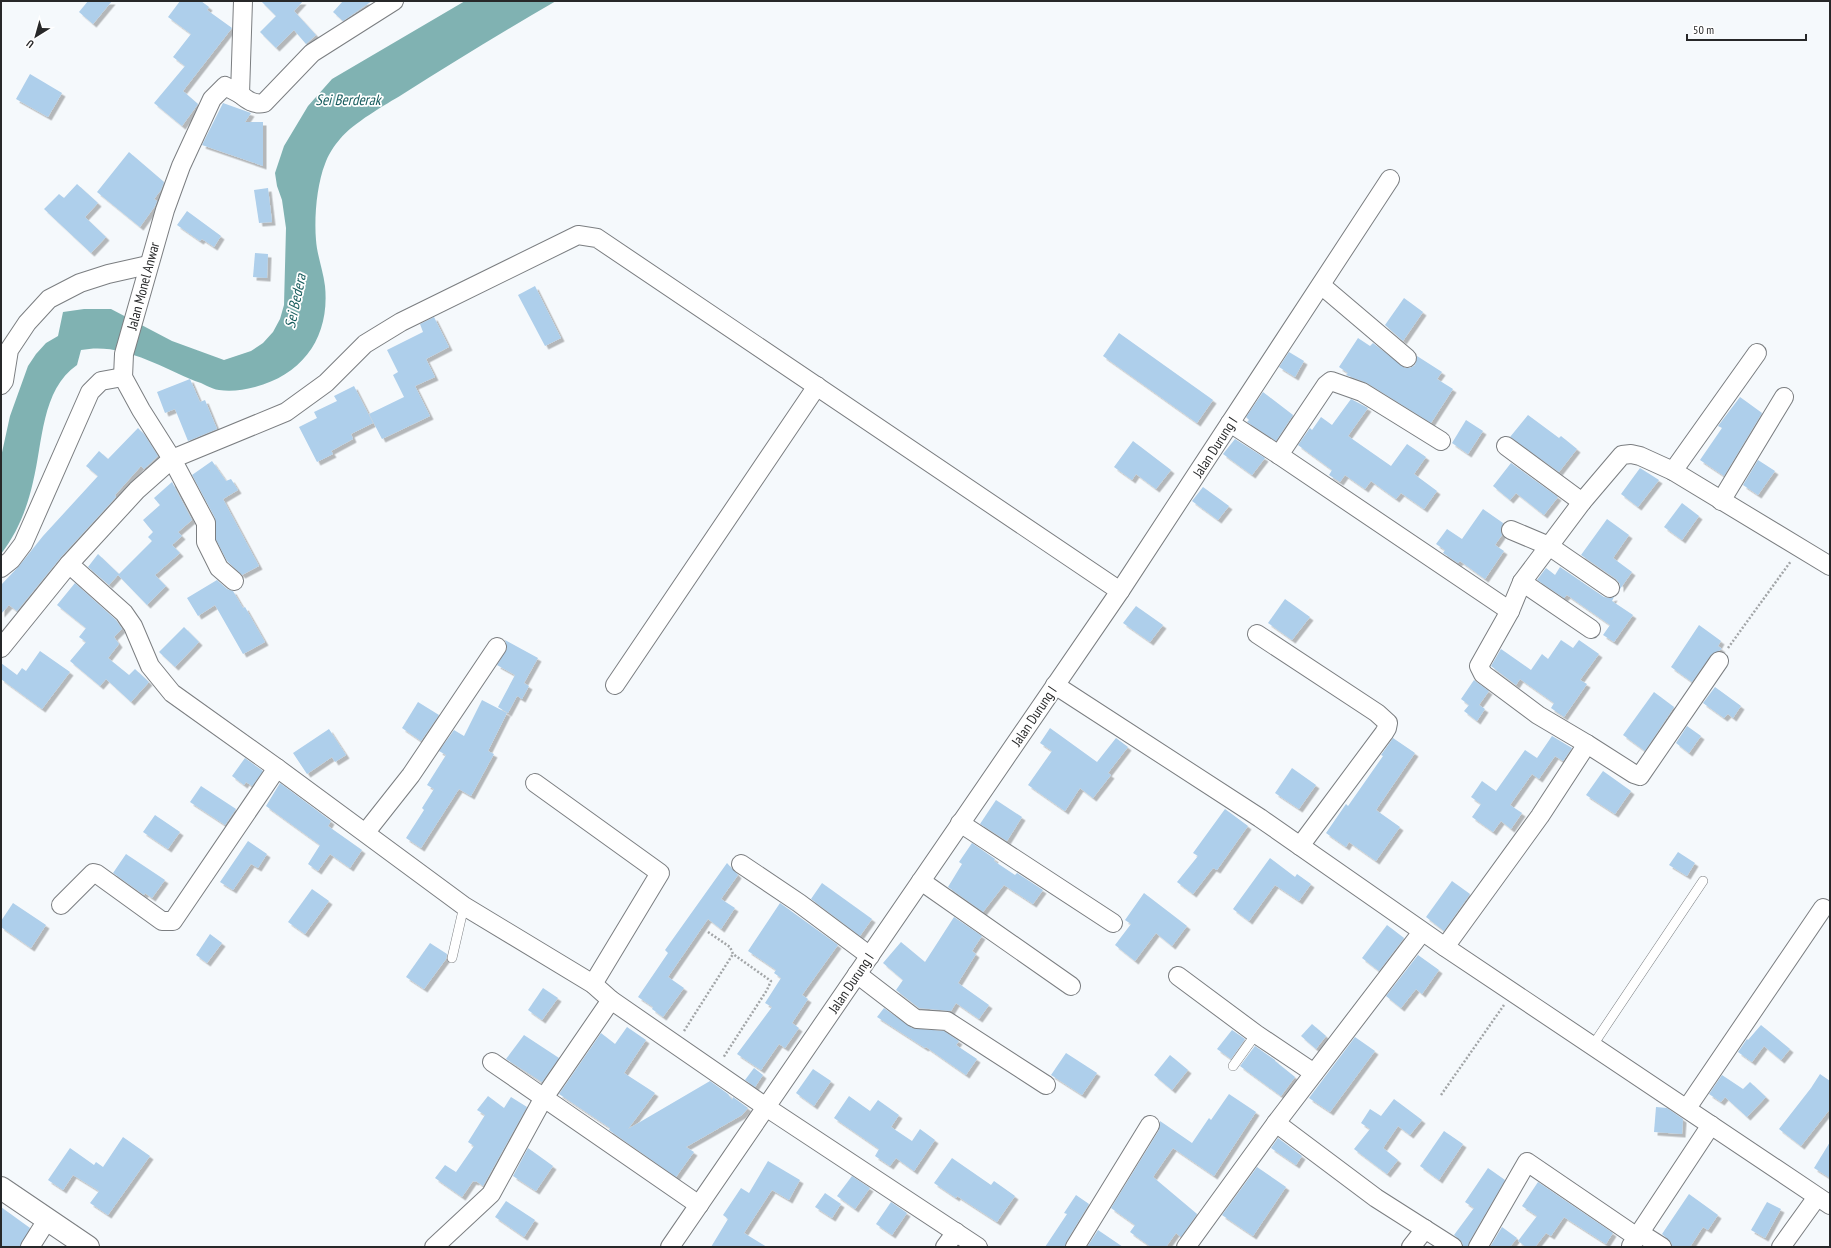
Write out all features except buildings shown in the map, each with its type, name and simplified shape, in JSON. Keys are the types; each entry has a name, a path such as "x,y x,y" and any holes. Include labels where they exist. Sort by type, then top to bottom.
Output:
{"street":[{"path":"243,1 240,94 258,104 264,103 312,53 394,1"},
{"name":"Jalan Monel Anwar","path":"123,377 124,354 142,292 148,265 165,210 181,166 212,99 225,86 240,94"},
{"name":"Jalan Durung I","path":"670,1247 1120,591 1322,285 1390,179"},
{"path":"1,648 69,564 137,490 172,459 286,412 326,383 365,344 401,322 578,235 597,238 1120,591"},
{"path":"2,382 9,350 27,323 49,299 80,283 108,274 148,265"},
{"path":"1322,285 1407,358"},
{"path":"1673,471 1757,353"},
{"path":"1,568 11,560 23,544 90,392 101,381 123,377 141,410 172,459 206,523 206,542 219,568 234,581"},
{"path":"1279,455 1326,385 1331,381 1362,392 1442,441"},
{"path":"615,685 817,386"},
{"path":"1721,501 1784,397"},
{"path":"1230,424 1279,455 1510,611"},
{"path":"1506,446 1582,502"},
{"path":"1719,661 1640,776 1634,774 1538,715 1480,671 1479,666 1510,611 1522,582 1582,502 1622,455 1631,454 1640,456 1673,471 1830,566"},
{"path":"1510,530 1549,546 1610,588"},
{"path":"69,564 124,613 133,626 150,666 172,693 366,832 383,847 464,906 593,984 611,1000 715,1070 766,1107 978,1247"},
{"path":"1522,582 1591,629"},
{"path":"1257,634 1377,713 1388,723 1388,728 1300,846"},
{"path":"366,832 411,775 497,647"},
{"path":"1055,685 1300,846 1422,932 1824,1201 1781,1247"},
{"path":"1445,947 1540,816 1587,744"},
{"path":"62,905 93,872 162,921 173,921 277,768"},
{"path":"535,784 660,874 593,984"},
{"path":"960,823 1113,923"},
{"path":"741,864 799,903 870,956"},
{"path":"921,880 1071,986"},
{"path":"1687,1108 1823,908"},
{"path":"1186,1247 1276,1123 1422,932"},
{"path":"857,974 917,1019 947,1021 1046,1085"},
{"path":"1178,976 1256,1034 1314,1073"},
{"path":"434,1247 490,1194 543,1099 611,1000"},
{"path":"492,1062 543,1099 598,1134 699,1205"},
{"path":"1276,1123 1376,1198 1453,1247"},
{"path":"1075,1247 1150,1125"},
{"path":"1636,1239 1711,1125"},
{"path":"1478,1247 1527,1162 1636,1239 1662,1247"},
{"path":"1,1188 88,1247"},
{"path":"30,1247 47,1220"},
{"path":"1411,1247 1425,1230"},
{"path":"945,1247 956,1232"}],"lane":[{"path":"1593,1045 1703,881"},
{"path":"452,958 464,906"},
{"path":"1233,1066 1256,1034"}],"path":[{"path":"1719,661 1800,549"},
{"path":"708,932 730,947 733,954 770,979 771,983 715,1070"},
{"path":"676,1044 733,954"},
{"path":"1441,1095 1513,992"}],"water":[{"name":"Sei Berderak","path":"465,1 556,1 370,115 346,133 333,148 322,172 315,221 316,240 325,286 323,321 318,337 300,363 287,373 272,381 255,387 228,391 213,388 154,362 125,352 96,348 81,350 77,365 65,376 56,388 50,403 45,418 28,501 17,528 1,554 1,457 10,416 28,366 46,343 58,336 63,312 84,309 111,309 172,341 224,360 251,351 263,343 273,332 280,319 284,305 286,228 282,200 277,186 275,173 284,146 308,106 332,79"}],"water label":[{"name":"Sei Bedera","path":"295,301"}]}
